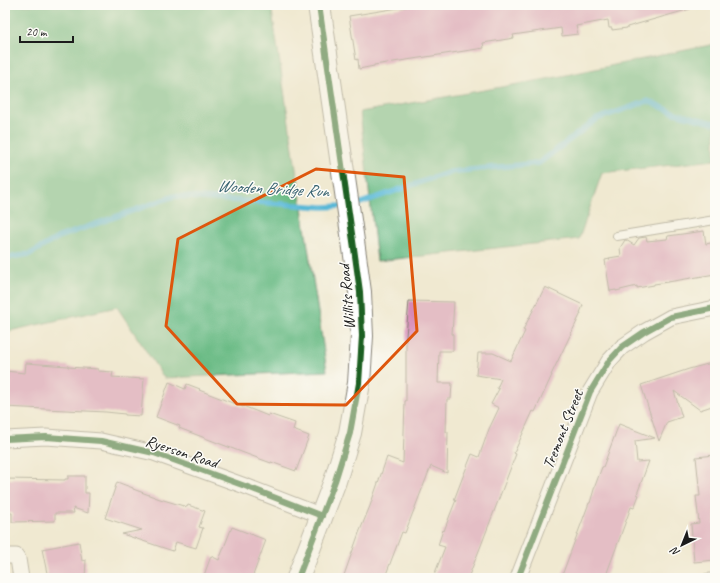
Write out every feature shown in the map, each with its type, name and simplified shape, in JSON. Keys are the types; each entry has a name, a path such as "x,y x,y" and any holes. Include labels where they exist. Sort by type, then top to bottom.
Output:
{"street":[{"name":"Willits Road","path":"298,578 335,481 350,433 359,383 362,336 360,292 319,5"},
{"name":"Tremont Street","path":"518,578 590,392 609,361 622,347 644,332 671,317 715,308"},
{"name":"Ryerson Road","path":"5,439 46,437 101,441 154,453 322,516"},
{"path":"5,556 16,556 18,559 21,578"}],"lane":[{"path":"617,236 715,220"},
{"path":"707,578 713,578"}],"highlighted area":[{"path":"316,169 404,177 417,331 346,405 237,404 166,326 178,239"}],"green space":[{"path":"5,5 271,5 327,371 164,378 117,307 5,332"},
{"path":"715,44 715,160 602,173 579,239 377,261 360,112 552,78"}],"building":[{"path":"417,5 690,5 690,9 627,28 612,30 612,28 609,28 608,20 576,26 578,34 562,36 561,28 513,35 514,38 483,43 484,48 374,65 359,69 358,59 356,60 349,16"},
{"path":"704,231 706,244 715,242 715,274 637,288 637,286 610,291 605,260 621,256 620,248 625,240 634,245 639,238 646,237 647,241 667,239 668,236"},
{"path":"545,287 583,305 581,313 535,412 533,411 514,453 516,454 468,578 433,578 445,547 438,545 456,500 454,500 462,479 472,454 479,457 489,429 499,408 491,404 499,389 497,388 501,379 476,375 478,353 493,353 511,361 525,331 523,330"},
{"path":"409,301 454,302 452,334 453,351 439,351 438,383 452,383 451,399 447,399 447,473 431,466 405,533 402,532 385,577 378,574 376,578 343,578 387,457 403,463 406,401 406,336"},
{"path":"715,362 715,405 700,410 674,391 682,417 667,422 659,441 641,385"},
{"path":"26,363 98,369 98,371 113,372 112,377 144,379 141,416 106,412 5,407 5,371 25,373"},
{"path":"169,382 185,389 187,384 243,407 268,416 269,414 295,423 293,430 309,436 296,471 179,428 180,426 156,417"},
{"path":"619,424 655,438 635,441 637,462 649,461 637,494 639,495 634,508 631,507 605,578 561,578 590,503 602,467"},
{"path":"715,455 715,560 694,562 691,524 699,523 696,496 700,496 696,457"},
{"path":"68,476 85,476 85,493 89,493 88,513 73,508 74,513 55,513 55,521 12,522 12,513 5,513 5,479 65,480 68,479"},
{"path":"117,482 160,499 187,507 188,505 205,511 199,527 203,528 196,548 176,542 173,551 122,534 142,530 105,518"},
{"path":"232,527 266,540 252,578 203,578 211,556 219,560"},
{"path":"79,542 82,561 86,560 85,578 48,578 42,549"}],"waterway":[{"name":"Wooden Bridge Run","path":"352,206 450,172 539,163 597,119 648,101 675,113 713,123 715,122"},
{"name":"Wooden Bridge Run","path":"5,258 30,254 59,237 174,196 323,207 343,206"}],"cycle path":[{"path":"298,578 335,481 350,433 359,383 362,336 360,292 319,5"},
{"path":"518,578 590,392 609,361 622,347 644,332 671,317 715,308"},
{"path":"5,439 46,437 101,441 154,453 322,516"}]}
